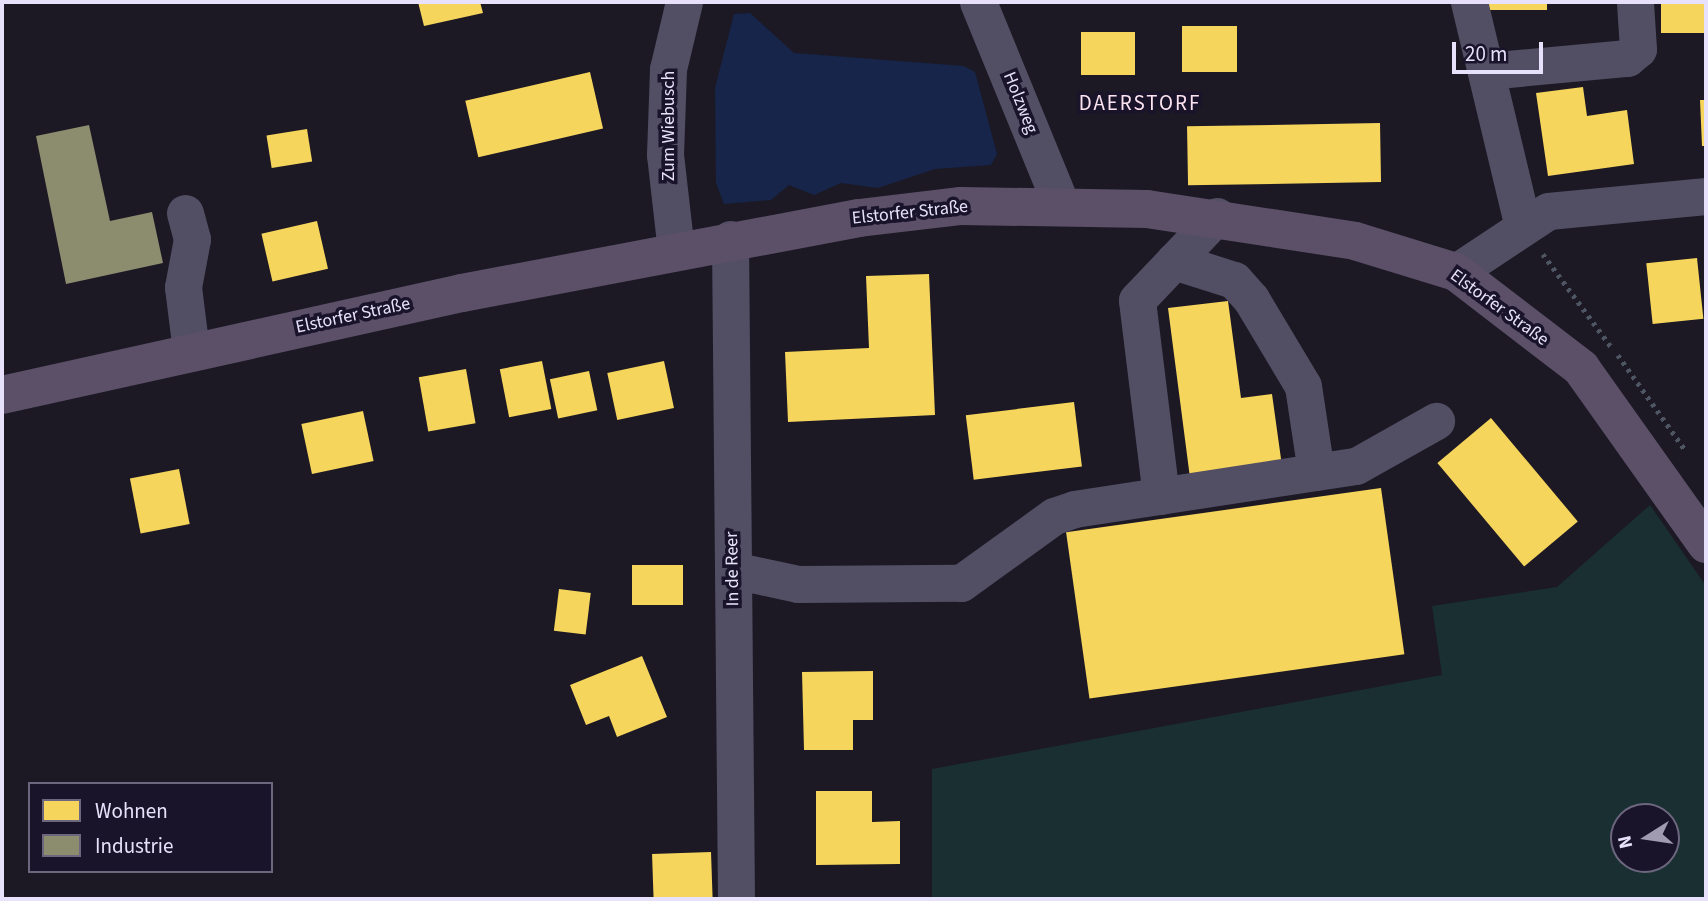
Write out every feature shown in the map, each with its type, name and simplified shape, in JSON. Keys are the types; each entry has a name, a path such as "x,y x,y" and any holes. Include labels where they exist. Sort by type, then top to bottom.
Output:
{"main road":[{"name":"Elstorfer Straße","path":"2,395 191,351 730,239 947,207 1061,204 1217,216 1355,241 1456,272 1581,368 1706,544"}],"street":[{"name":"Zum Wiebusch","path":"676,251 665,155 668,69 684,2"},
{"name":"Holzweg","path":"978,2 1061,204"},
{"path":"1469,2 1523,227"},
{"path":"1486,71 1627,58 1638,49 1636,2"},
{"path":"1456,272 1548,211 1706,196"},
{"path":"186,212 192,239 183,287 191,351"},
{"path":"1161,496 1137,300 1217,216"},
{"name":"In de Reer","path":"730,239 736,899"},
{"path":"1174,261 1234,280 1251,299 1303,386 1316,472"},
{"path":"733,570 798,584 961,583 1054,516 1161,496 1356,466 1436,421"}],"green space":[{"path":"1650,505 1706,586 1706,899 932,899 932,769 1442,675 1432,606 1557,587"}],"water":[{"path":"750,13 794,53 964,66 975,72 997,154 991,165 935,169 878,188 841,183 814,195 789,185 771,200 724,204 716,183 715,88 734,14"}],"building: Wohnen":[{"path":"418,2 480,2 483,13 424,26"},
{"path":"1477,2 1547,2 1547,10 1477,10"},
{"path":"1661,2 1706,2 1706,33 1661,33"},
{"path":"1182,26 1237,26 1237,72 1182,72"},
{"path":"1081,32 1135,32 1135,75 1081,75"},
{"path":"590,72 603,129 478,157 465,101"},
{"path":"1583,87 1587,116 1627,110 1634,164 1548,176 1536,93"},
{"path":"1700,100 1706,100 1706,146 1702,146"},
{"path":"1380,123 1381,182 1188,185 1187,126"},
{"path":"307,129 312,162 272,168 267,135"},
{"path":"317,221 328,269 272,282 261,234"},
{"path":"1697,258 1703,319 1653,324 1646,263"},
{"path":"929,274 935,415 788,422 785,352 869,348 866,276"},
{"path":"1228,301 1241,398 1272,394 1282,466 1190,478 1168,308"},
{"path":"542,361 551,409 509,417 500,369"},
{"path":"664,361 674,408 617,420 607,373"},
{"path":"466,369 476,423 428,431 419,377"},
{"path":"589,371 597,410 558,418 550,379"},
{"path":"1074,402 1082,467 974,480 966,415"},
{"path":"363,411 374,461 312,474 301,424"},
{"path":"1491,418 1578,521 1524,566 1437,463"},
{"path":"179,469 190,524 141,534 130,479"},
{"path":"1381,488 1404,654 1089,699 1066,532"},
{"path":"632,565 683,565 683,605 632,605"},
{"path":"559,589 591,593 586,635 554,631"},
{"path":"642,656 667,717 617,737 609,716 586,725 570,685"},
{"path":"873,671 873,720 853,720 853,750 804,750 802,672"},
{"path":"816,791 872,791 872,822 900,821 900,864 816,865"},
{"path":"711,852 713,899 654,899 652,854"}],"building: Industrie":[{"path":"89,125 110,221 152,212 163,263 66,284 36,136"}],"district":[{"name":"DAERSTORF","path":"1140,103"}]}
